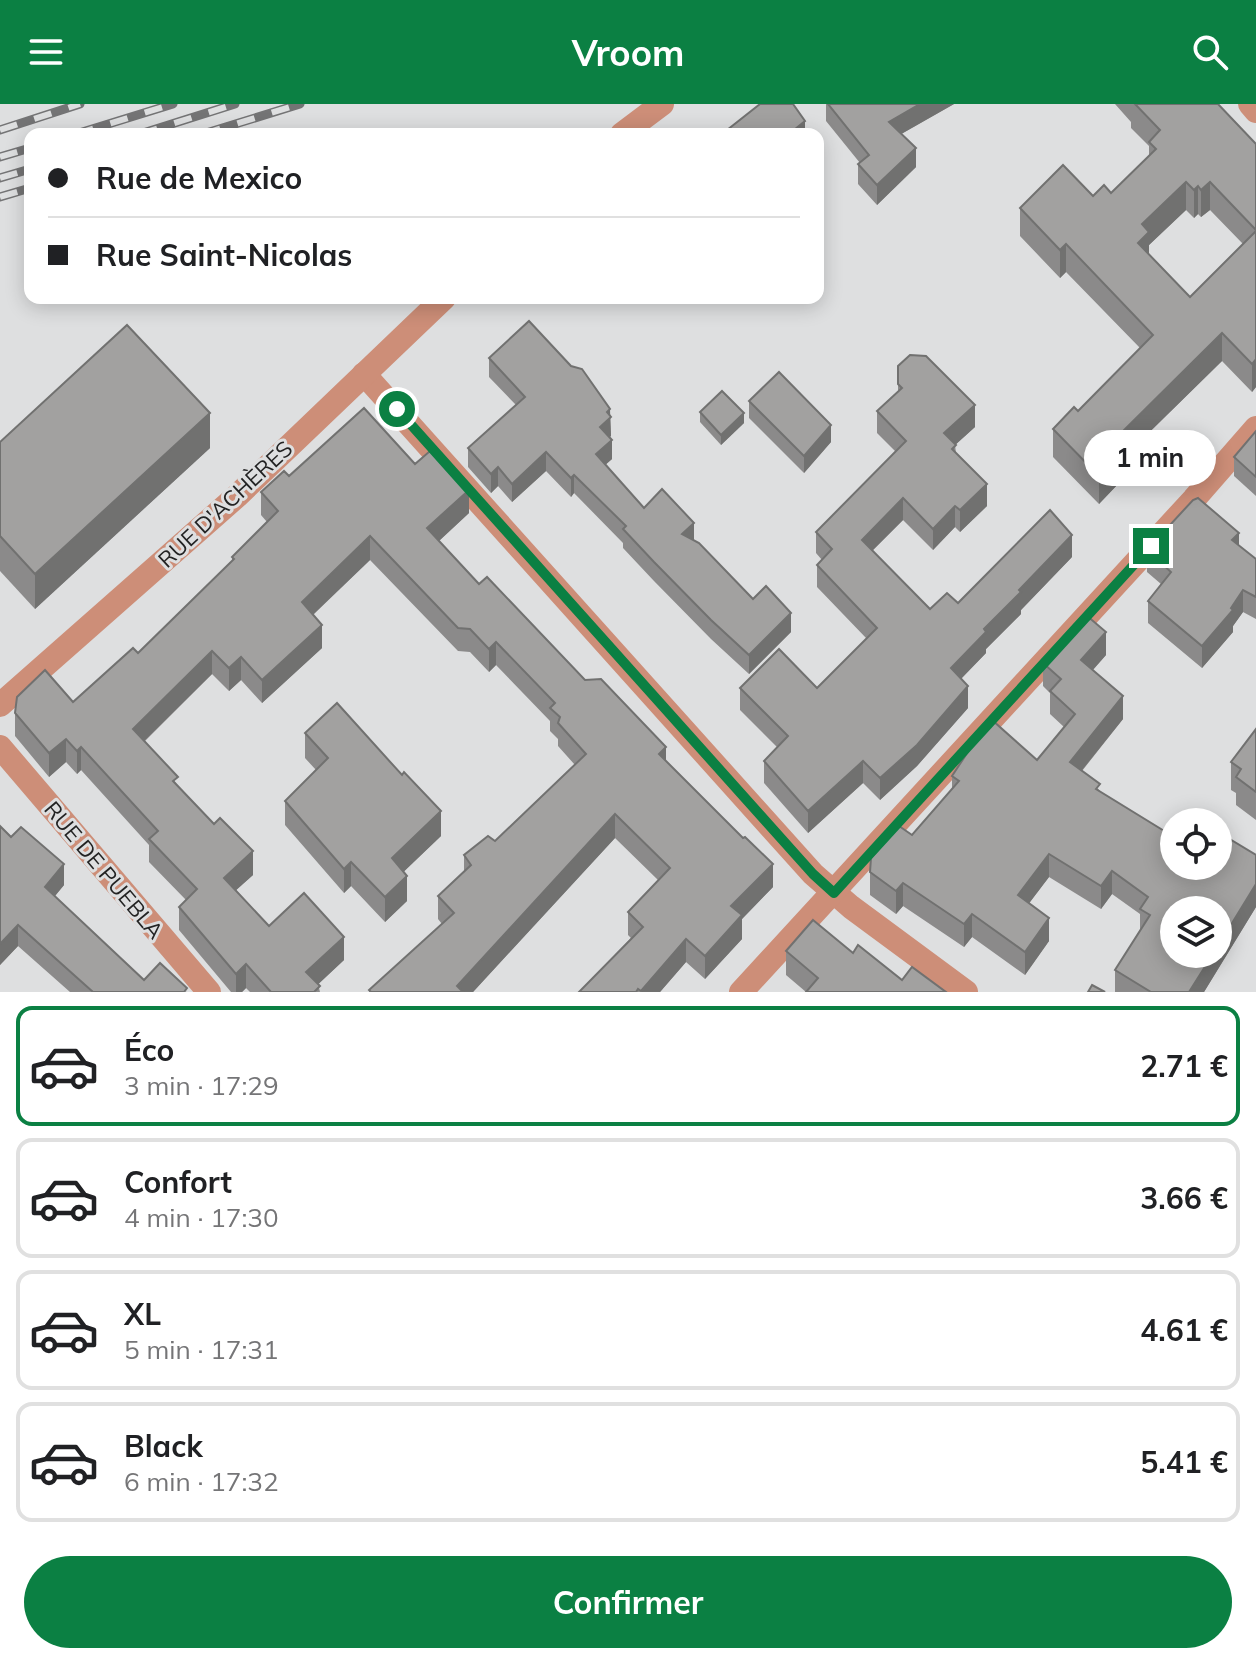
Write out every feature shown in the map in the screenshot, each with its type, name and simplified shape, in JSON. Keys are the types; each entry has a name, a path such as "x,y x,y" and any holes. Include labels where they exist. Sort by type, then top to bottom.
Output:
{"street":[{"path":"630,128 662,104"},
{"path":"1250,104 1256,111"},
{"name":"RUE D'ACHÈRES","path":"0,705 237,496 438,304"},
{"path":"364,374 813,874 966,992"},
{"path":"741,992 1256,428"},
{"name":"RUE DE PUEBLA","path":"0,747 209,992"}],"building":[{"path":"760,104 793,104 805,121 796,128 730,128"},
{"path":"828,104 920,104 889,122 916,148 877,185 858,164 869,155"},
{"path":"1135,104 1218,104 1256,144 1256,230 1210,182 1201,190 1198,186 1194,190 1186,182 1142,224 1149,232 1138,243 1190,297 1256,231 1256,359 1252,364 1222,333 1109,445 1119,455 1099,476 1053,429 1074,407 1078,411 1153,335 1066,244 1060,250 1020,208 1063,165 1093,196 1104,185 1111,193 1156,149 1149,142 1160,130"},
{"path":"529,321 571,366 582,369 610,409 607,412 611,417 600,427 612,440 596,454 644,508 662,489 694,523 682,534 699,543 753,599 766,586 791,613 749,655 654,562 623,529 626,526 546,452 512,484 498,467 491,474 468,448 525,397 489,358"},
{"path":"127,325 210,413 35,574 0,536 0,442"},
{"path":"910,355 926,356 975,405 944,433 956,445 952,449 987,484 960,510 955,506 933,529 903,498 862,540 930,609 947,593 958,603 1050,510 1072,535 951,668 968,686 917,745 880,778 863,761 808,811 764,761 788,736 740,688 779,649 817,688 877,628 817,565 832,549 816,532 906,441 877,411 902,388 898,384 898,366"},
{"path":"779,372 831,425 804,456 749,401"},
{"path":"722,391 744,413 721,435 700,412"},
{"path":"364,408 415,464 430,451 469,490 427,528 479,584 487,577 585,680 601,679 666,747 659,754 773,864 731,906 742,915 705,956 686,939 641,991 579,992 643,927 628,912 670,868 615,814 457,986 463,992 369,990 454,913 438,896 471,865 464,855 488,836 495,841 586,754 558,723 560,717 550,708 555,703 496,642 489,649 470,629 458,628 370,536 302,602 322,625 262,680 241,657 229,668 212,651 133,729 178,777 173,781 214,824 220,818 253,851 224,878 269,926 304,893 344,937 306,972 320,986 314,992 271,992 246,964 236,974 179,907 197,889 149,839 158,831 81,747 77,751 66,739 49,753 15,713 17,697 45,670 73,702 133,648 138,653 278,511 261,492 284,471 289,476"},
{"path":"1256,431 1256,477 1234,457"},
{"path":"1198,498 1239,533 1232,540 1256,559 1256,597 1243,590 1231,608 1233,610 1202,646 1148,601 1171,572 1147,550"},
{"path":"1086,615 1106,632 1081,660 1123,696 1070,762 1100,784 1096,789 1160,828 1160,880 1232,880 1232,840 1256,855 1256,884 1232,923 1232,896 1160,896 1160,968 1204,968 1189,992 1151,992 1115,970 1150,915 1140,909 1148,897 1112,871 1101,886 1049,854 1018,895 1049,918 1025,952 972,914 964,924 903,883 896,891 870,872 871,858 899,826 912,835 959,781 952,776 992,720 1037,760 1075,714 1050,691 1061,679 1043,663"},
{"path":"337,703 402,775 404,772 441,811 392,858 407,876 385,897 351,862 344,869 285,801 328,758 305,733"},
{"path":"1256,729 1256,792 1236,777 1241,769 1231,762"},
{"path":"0,826 11,837 21,827 64,864 45,887 144,980 160,963 187,988 184,992 93,992 18,925 0,944"},
{"path":"813,920 853,953 858,945 902,980 912,967 946,992 806,992 818,978 786,951"},
{"path":"1092,985 1105,992 1088,992"}],"railway":[{"path":"0,130 80,104"},
{"path":"95,128 173,104"},
{"path":"159,128 235,104"},
{"path":"222,128 300,104"},
{"path":"0,157 24,150"},
{"path":"0,178 24,171"},
{"path":"0,197 24,190"}],"route":[{"path":"397,409 813,874 834,893 1151,546"}]}
